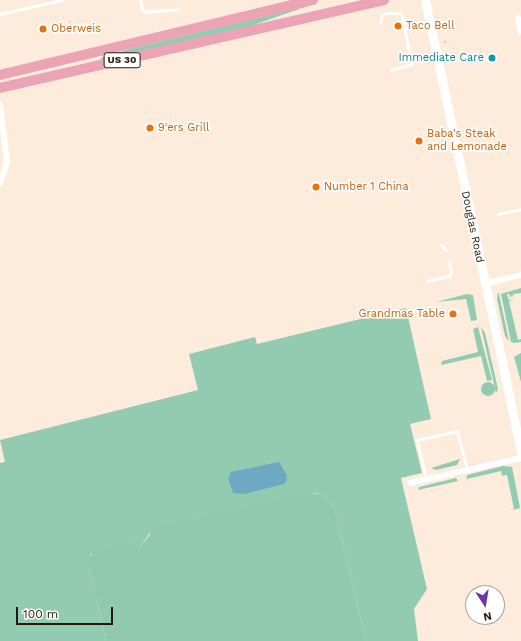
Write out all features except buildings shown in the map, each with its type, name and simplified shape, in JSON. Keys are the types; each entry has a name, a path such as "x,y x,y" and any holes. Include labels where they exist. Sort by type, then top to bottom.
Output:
{"main road":[{"name":"US 30","path":"0,75 313,0"},
{"name":"US 30","path":"0,88 384,0"}],"street":[{"name":"Douglas Road","path":"425,0 521,453"},
{"path":"518,18 521,32"},
{"path":"0,104 7,162 0,184"},
{"path":"484,284 521,275"},
{"path":"410,483 521,458"}],"lane":[{"path":"0,14 60,0"},
{"path":"140,0 142,9 146,12 178,8"},
{"path":"380,23 382,15 396,12 402,17 412,64 392,70"},
{"path":"498,214 521,209"},
{"path":"441,245 446,250"},
{"path":"427,281 449,276 451,273 449,261"},
{"path":"426,480 417,440 457,431 467,470"}],"green space":[{"path":"308,6 245,28 101,60 101,58 130,49"},
{"path":"521,288 521,293 513,294 514,298 512,295 510,298 509,293 507,295 509,300 514,300 509,301 518,340 521,339 521,342 514,343 511,342 501,294"},
{"path":"498,292 509,341 505,336 497,299"},
{"path":"467,294 473,295 477,320 471,321 466,299 436,302"},
{"path":"406,308 431,419 410,424 422,473 401,478 427,589 414,609 418,641 366,641 334,507 321,494 315,493 149,534 140,548 91,554 89,566 106,641 0,641 0,463 5,462 0,440 198,390 189,354 255,337 257,344"},
{"path":"478,327 492,380 487,381 481,356 441,365 442,361 478,352 473,329"},
{"path":"481,327 485,333 498,389 496,393"},
{"path":"521,353 521,382 514,357"},
{"path":"488,382 493,384 495,389 493,394 488,396 483,394 481,389 483,384"},
{"path":"460,459 457,465 436,470 431,468"},
{"path":"503,466 512,467 520,508 509,510 514,509 507,475 502,476 501,471 467,479 466,483 467,475"},
{"path":"456,478 458,481 418,490 419,487"},
{"path":"306,493 321,494 334,507 366,641 106,641 89,566 89,559 94,551 133,542 140,548 154,529"}],"water":[{"path":"279,462 286,474 287,480 284,484 244,494 233,493 228,478 231,472"}],"place":[{"name":"Taco Bell","path":"398,26"},
{"name":"Oberweis","path":"43,29"},
{"name":"Immediate Care","path":"492,58"},
{"name":"9'ers Grill","path":"150,128"},
{"name":"Baba's Steak and Lemonade","path":"419,141"},
{"name":"Number 1 China","path":"316,187"},
{"name":"Grandmas Table","path":"453,314"}]}
